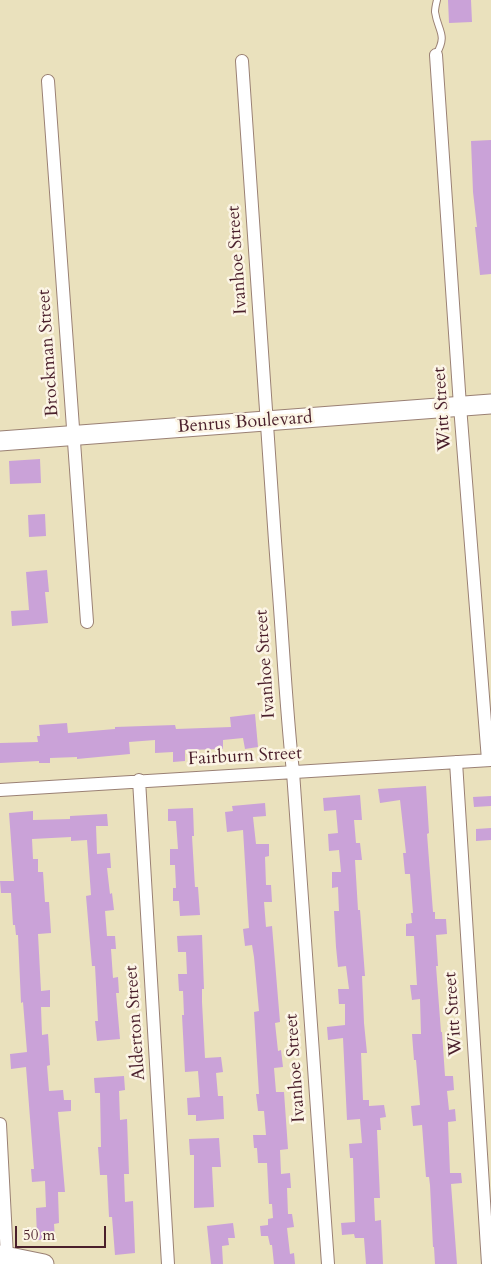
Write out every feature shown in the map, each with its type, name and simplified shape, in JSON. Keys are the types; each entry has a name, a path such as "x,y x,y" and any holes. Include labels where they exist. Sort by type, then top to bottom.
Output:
{"street":[{"name":"Witt Street","path":"436,55 460,406 489,760"},
{"name":"Ivanhoe Street","path":"242,61 287,716 293,772 328,1264"},
{"name":"Brockman Street","path":"48,80 72,436 87,622"},
{"name":"Benrus Boulevard","path":"0,441 491,404"},
{"name":"Fairburn Street","path":"0,790 138,780 489,760"},
{"name":"Witt Street","path":"456,762 488,1264"},
{"name":"Alderton Street","path":"138,780 168,1264"},
{"path":"0,1124 4,1256 44,1264"}],"lane":[{"path":"436,55 442,46 442,33 435,12 437,0"}],"building":[{"path":"448,0 471,0 472,22 449,23"},
{"path":"491,140 491,274 480,275 475,227 477,227 473,192 471,141"},
{"path":"40,459 41,483 10,484 9,461"},
{"path":"45,514 46,536 29,537 28,515"},
{"path":"47,570 49,592 45,592 48,623 12,626 11,611 29,610 26,572"},
{"path":"255,714 258,747 245,749 243,738 223,740 223,749 185,750 185,761 173,762 173,752 155,753 155,740 129,742 130,754 77,759 77,757 50,758 50,763 39,763 39,761 0,763 0,743 38,742 37,736 40,736 39,725 67,723 68,733 115,729 115,727 175,725 176,729 231,727 230,717"},
{"path":"426,786 429,833 427,834 433,912 435,912 435,919 446,919 447,934 436,935 438,966 436,966 445,1076 453,1076 454,1090 447,1091 449,1110 455,1109 456,1121 448,1122 450,1173 461,1173 462,1183 451,1184 457,1264 435,1264 430,1185 429,1177 426,1177 422,1125 413,1126 411,1106 420,1105 412,1034 421,1034 420,999 412,1000 410,985 417,985 414,936 406,936 406,924 412,923 411,913 413,913 410,874 405,874 403,853 406,853 400,800 380,803 378,789"},
{"path":"360,795 362,820 354,820 356,843 360,843 362,860 355,860 365,976 362,976 367,1053 361,1053 363,1100 369,1100 369,1106 384,1105 386,1117 380,1118 381,1130 377,1130 380,1198 374,1198 375,1221 381,1220 383,1264 366,1264 364,1238 355,1238 354,1234 342,1235 341,1223 355,1222 353,1158 350,1158 349,1144 362,1143 360,1119 347,1120 343,1038 328,1040 327,1027 345,1025 345,1004 339,1004 338,989 349,989 346,966 338,967 336,947 334,911 339,911 338,887 332,888 332,872 341,872 339,850 329,851 328,834 338,833 336,810 324,811 323,798"},
{"path":"491,796 491,806 474,807 473,797"},
{"path":"265,803 266,816 253,817 256,844 269,844 269,856 265,857 266,885 271,885 272,902 264,902 266,927 272,926 280,1022 275,1023 278,1051 281,1050 283,1067 274,1068 276,1092 284,1092 288,1149 280,1150 281,1174 290,1173 291,1188 287,1188 288,1214 292,1214 294,1227 287,1228 290,1254 294,1253 295,1264 274,1264 272,1245 270,1245 268,1236 261,1236 260,1226 268,1225 268,1219 273,1218 272,1204 269,1204 267,1163 258,1163 257,1148 254,1148 253,1135 266,1135 264,1111 258,1111 256,1094 259,1094 254,1012 259,1011 252,945 245,946 243,929 249,928 243,830 227,832 225,812 233,811 232,806"},
{"path":"193,808 194,836 192,836 195,887 198,887 200,915 180,916 179,901 173,901 173,888 176,888 175,865 170,865 170,849 178,849 176,821 168,821 168,809"},
{"path":"33,811 33,820 70,819 70,816 107,814 108,826 96,826 97,854 110,853 111,868 107,868 114,910 105,911 107,936 115,936 116,949 111,949 113,978 118,977 119,993 116,993 120,1039 97,1041 95,1021 98,1021 95,966 92,966 86,896 91,895 87,840 71,841 71,837 32,839 33,859 38,859 38,872 43,872 45,902 49,902 51,933 38,934 41,991 50,990 50,1007 41,1007 42,1035 48,1034 50,1065 47,1066 49,1091 63,1090 64,1100 71,1100 71,1111 58,1112 65,1192 58,1192 59,1223 54,1224 55,1240 37,1240 36,1208 46,1207 45,1181 32,1182 31,1169 34,1169 26,1067 11,1069 10,1054 27,1052 23,1002 21,1003 18,935 16,935 15,925 13,925 11,893 1,893 0,881 14,881 9,813"},
{"path":"491,828 491,840 476,841 476,829"},
{"path":"202,935 204,989 202,989 202,1002 205,1058 221,1057 223,1072 216,1073 218,1096 223,1096 224,1119 196,1121 196,1115 188,1115 187,1098 200,1097 198,1071 185,1072 182,1015 184,1015 183,991 179,991 178,974 187,974 186,952 178,952 177,936"},
{"path":"124,1076 125,1090 119,1091 120,1120 127,1119 129,1174 124,1174 125,1202 133,1201 135,1253 115,1255 112,1217 109,1217 107,1175 100,1175 98,1147 101,1147 100,1093 95,1093 94,1078"},
{"path":"219,1138 221,1167 212,1167 214,1207 194,1208 194,1155 190,1155 189,1139"},
{"path":"233,1223 235,1238 228,1238 229,1245 222,1246 223,1264 211,1264 207,1226"}]}
